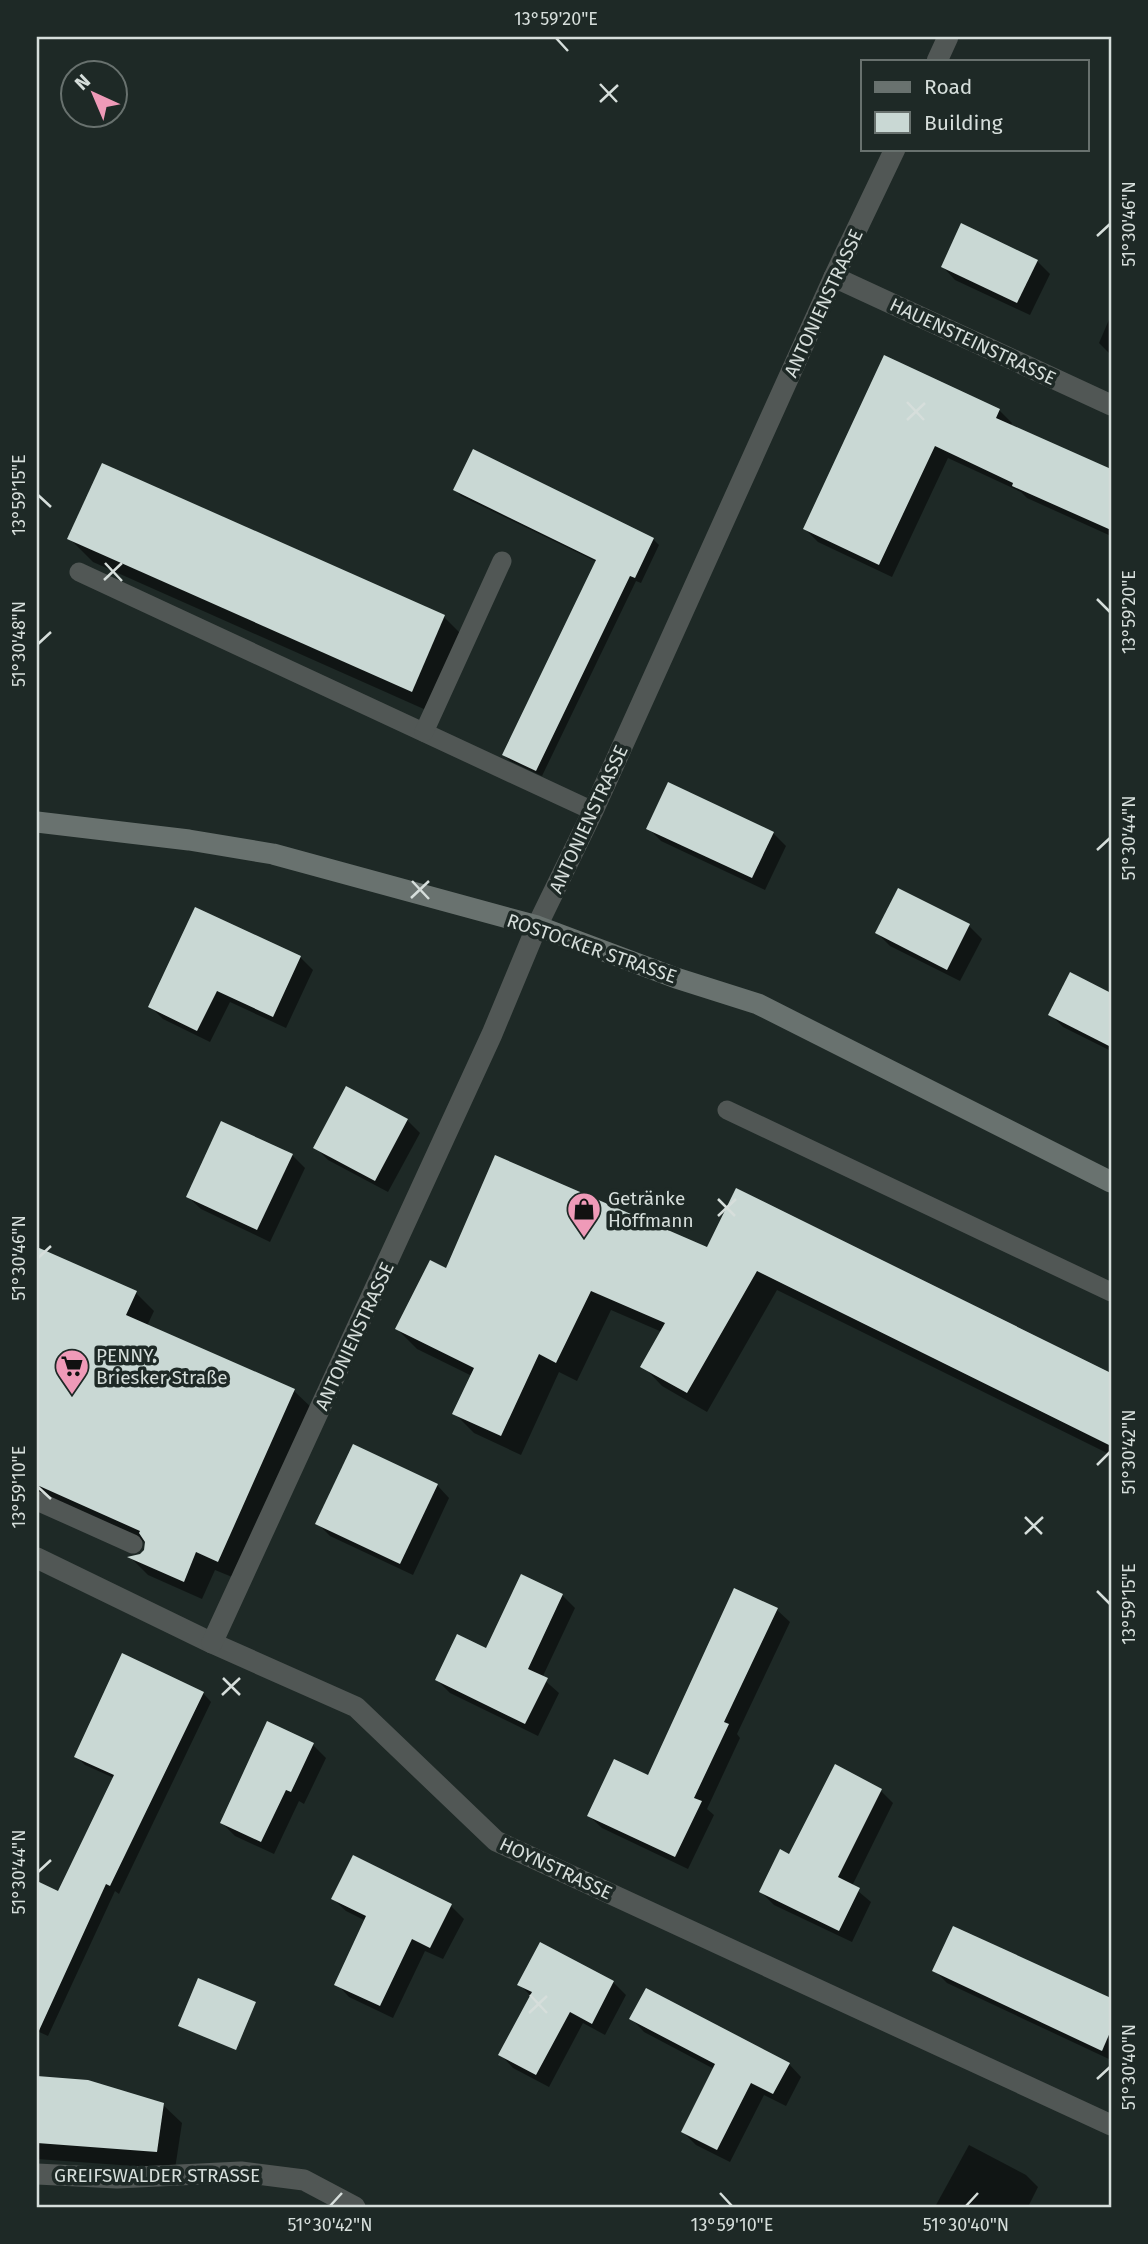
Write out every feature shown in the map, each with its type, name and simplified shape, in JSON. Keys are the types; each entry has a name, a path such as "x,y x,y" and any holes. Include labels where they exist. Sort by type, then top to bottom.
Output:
{"street":[{"path":"937,60 948,37"},
{"name":"ANTONIENSTRASSE","path":"212,1643 487,1047 537,926 593,811 834,277 895,150"},
{"name":"HAUENSTEINSTRASSE","path":"834,277 1111,405"},
{"name":"ROSTOCKER STRASSE","path":"37,822 189,840 273,854 537,926 676,978 758,1004 1111,1182"},
{"name":"HOYNSTRASSE","path":"37,1558 212,1643 356,1707 496,1841 1111,2125"},
{"name":"GREIFSWALDER STRASSE","path":"37,2174 117,2178 241,2172 304,2180 355,2207"}],"lane":[{"path":"424,732 502,561"},
{"path":"79,572 593,811"},
{"path":"727,1110 1111,1292"},
{"path":"37,1501 133,1545"}],"building":[{"path":"961,223 1038,260 1017,303 941,267"},
{"path":"884,355 1000,409 996,418 1111,469 1111,530 1012,486 1013,483 935,446 879,565 803,529"},
{"path":"473,449 654,538 635,578 630,576 536,771 502,755 596,560 453,490"},
{"path":"102,463 445,615 412,692 67,539"},
{"path":"668,782 774,832 752,878 646,829"},
{"path":"898,888 970,924 947,970 875,933"},
{"path":"195,907 301,956 273,1017 217,991 197,1031 148,1007"},
{"path":"1070,972 1111,993 1111,1047 1048,1015"},
{"path":"346,1086 408,1119 375,1181 313,1148"},
{"path":"221,1121 293,1154 257,1230 186,1197"},
{"path":"495,1155 707,1247 736,1188 1111,1373 1111,1446 757,1271 687,1393 640,1367 665,1323 591,1291 556,1363 539,1354 501,1436 452,1414 474,1368 395,1329 430,1260 446,1268"},
{"path":"37,1247 137,1291 126,1315 295,1389 218,1562 196,1552 184,1582 127,1557 140,1554 144,1550 145,1542 140,1531 37,1485"},
{"path":"353,1444 438,1484 400,1564 315,1524"},
{"path":"521,1574 563,1594 528,1669 548,1678 525,1724 435,1680 457,1634 486,1648"},
{"path":"734,1588 778,1608 724,1722 729,1724 694,1798 702,1801 675,1857 587,1816 614,1759 648,1775"},
{"path":"122,1653 204,1692 110,1886 106,1884 37,2035 37,1881 58,1891 114,1775 74,1757"},
{"path":"267,1721 314,1743 291,1792 286,1790 261,1842 220,1823"},
{"path":"835,1764 882,1789 838,1877 860,1888 839,1931 759,1892 780,1849 789,1854"},
{"path":"353,1855 452,1904 430,1948 412,1939 380,2006 334,1985 366,1916 331,1899"},
{"path":"953,1926 1111,1998 1111,2030 1102,2051 932,1971"},
{"path":"540,1942 614,1981 592,2024 570,2012 536,2075 498,2055 532,1992 517,1985"},
{"path":"198,1978 256,2002 236,2050 178,2026"},
{"path":"646,1988 790,2063 773,2094 751,2083 717,2150 681,2132 715,2064 629,2019"},
{"path":"37,2076 88,2080 164,2103 157,2152 37,2143"}],"place":[{"name":"Getränke Hoffmann","path":"584,1239"},
{"name":"PENNY. Briesker Straße","path":"72,1396"}]}
